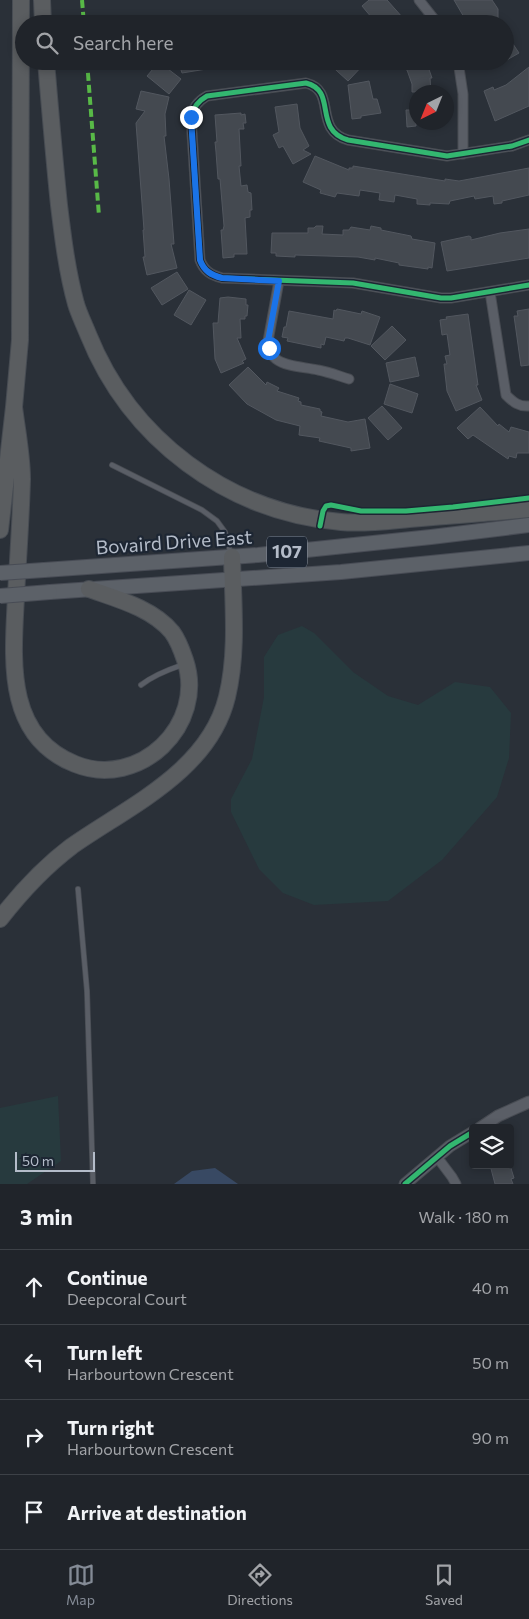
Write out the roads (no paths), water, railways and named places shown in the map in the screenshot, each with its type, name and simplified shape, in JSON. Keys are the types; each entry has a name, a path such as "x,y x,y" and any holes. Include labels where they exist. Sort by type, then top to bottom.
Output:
{"highway":[{"path":"21,0 21,15"},
{"path":"42,0 43,15"},
{"path":"0,530 20,340 21,70"},
{"path":"47,70 53,146 66,257 76,305 96,355 125,402 141,422 178,457 207,476 250,498 279,510 321,520 344,523 371,522 529,509"},
{"path":"14,408 22,477 13,655 16,690 21,708 30,727 43,743 58,756 79,766 107,770 122,769 152,755 166,743 177,729 183,716 188,690 188,669 182,650 172,633 156,618 132,605 89,589"},
{"path":"0,919 41,872 71,847 158,788 180,770 198,752 219,722 233,670 232,557"}],"main road":[{"name":"Bovaird Drive East","path":"0,573 232,557 352,546 529,525"},
{"name":"107","path":"0,596 341,572 529,553"}],"street":[{"path":"419,0 431,15"},
{"path":"459,70 463,94 463,154"},
{"path":"529,140 512,146 447,156 348,140 338,137 332,131 328,122 324,98 312,84 306,83 207,96 192,110 191,125 200,260 206,271 213,276 279,281 353,283 441,298 529,286"},
{"path":"279,281 268,341 272,355 277,360 286,363 349,379"},
{"path":"490,292 506,394 512,402 529,406"},
{"path":"486,1124 498,1116 529,1102"},
{"path":"405,1184 437,1157 469,1135"},
{"path":"437,1157 456,1184"}],"lane":[{"path":"112,465 202,510 217,521 225,532 232,557"},
{"path":"141,685 162,672 186,664"},
{"path":"78,889 87,991 93,1184"}],"water":[{"path":"215,1168 238,1184 174,1184 192,1171"}]}
